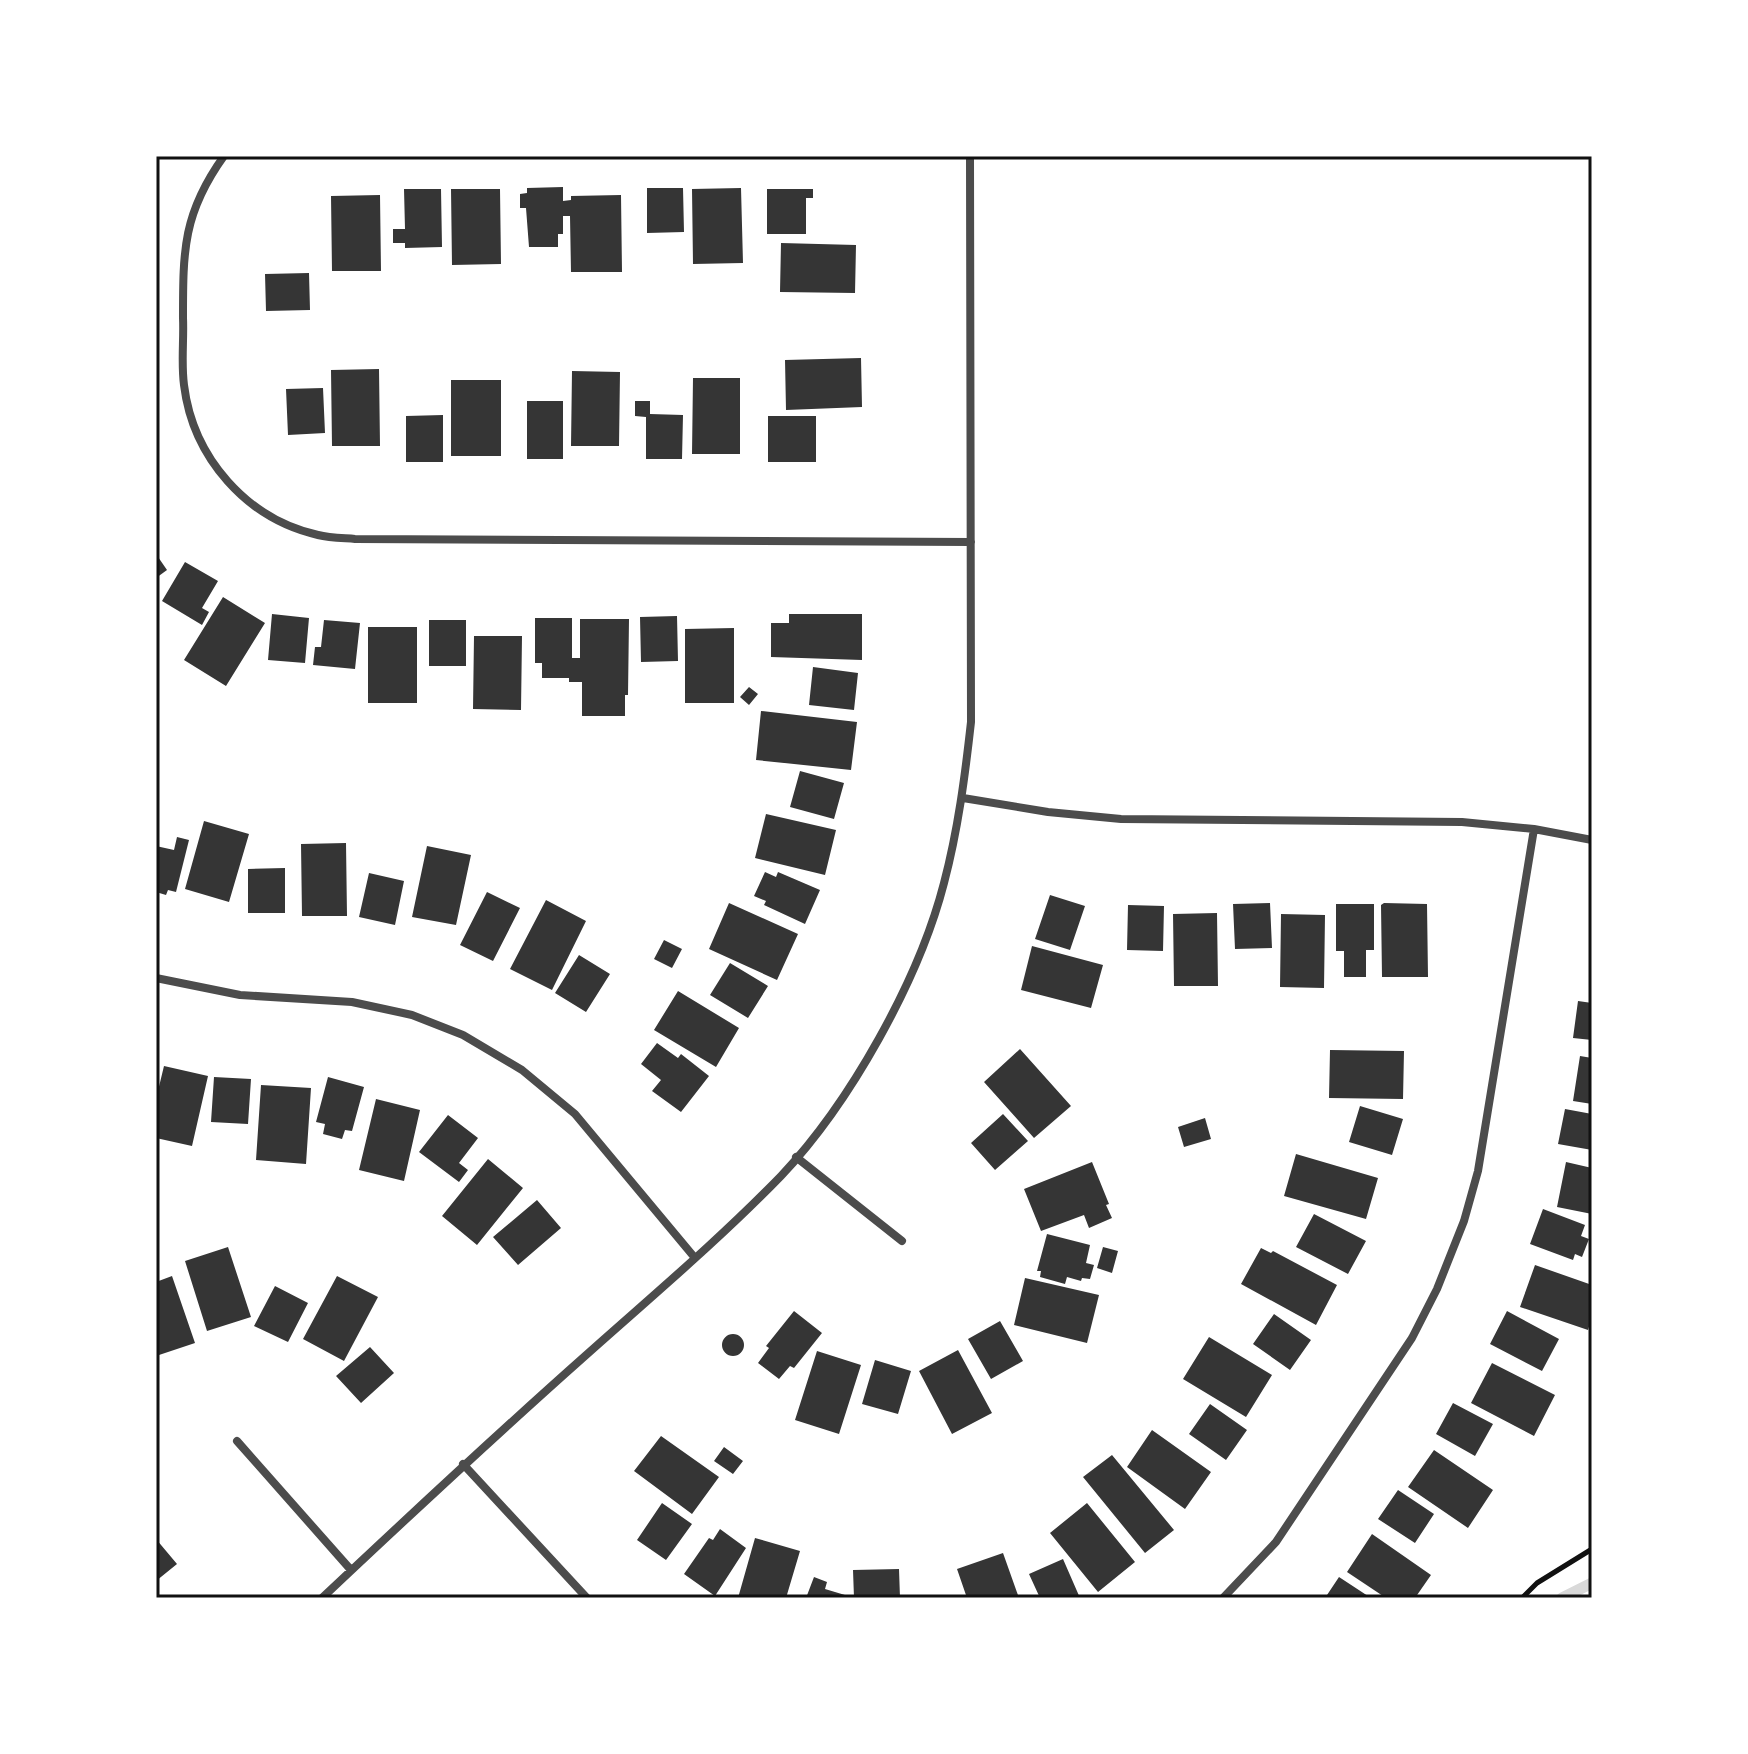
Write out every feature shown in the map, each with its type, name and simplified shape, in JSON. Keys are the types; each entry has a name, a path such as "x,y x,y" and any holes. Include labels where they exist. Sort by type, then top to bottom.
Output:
{"street":[{"path":"224,156 195,205 184,243 184,384 191,419 210,460 253,506 284,524 318,535 355,539 971,542"},
{"path":"322,1598 463,1464 695,1258 783,1174 847,1091 879,1039 913,970 944,885 963,798 971,722 970,156"},
{"path":"963,798 1048,812 1121,819 1462,822 1534,829 1592,840"},
{"path":"1223,1598 1276,1542 1412,1338 1437,1289 1464,1221 1478,1171 1534,829"},
{"path":"156,978 240,995 352,1002 412,1015 463,1035 522,1070 575,1114 695,1258"},
{"path":"796,1157 902,1241"},
{"path":"237,1441 351,1570"},
{"path":"463,1464 587,1598"}],"path":[{"path":"1522,1598 1537,1583 1592,1549"}],"building":[{"path":"563,187 563,201 571,200 571,196 621,195 622,272 571,272 570,216 563,216 563,234 558,234 558,247 529,247 526,208 520,208 520,194 527,193 527,188"},
{"path":"647,188 683,188 684,232 647,233"},
{"path":"741,188 743,263 693,264 692,189"},
{"path":"404,189 441,189 442,247 405,248 405,243 393,243 393,229 405,229"},
{"path":"451,189 500,189 501,264 452,265"},
{"path":"767,189 813,189 813,198 806,198 806,234 767,234"},
{"path":"380,195 381,271 332,271 331,196"},
{"path":"781,243 856,245 855,293 780,292"},
{"path":"309,273 310,310 266,311 265,274"},
{"path":"861,358 862,407 786,410 785,360"},
{"path":"379,369 380,446 332,446 331,370"},
{"path":"572,371 620,372 619,446 571,446"},
{"path":"693,378 740,378 740,454 692,454"},
{"path":"451,380 501,380 501,456 451,456"},
{"path":"323,388 325,433 288,435 286,389"},
{"path":"527,401 563,401 563,459 527,459"},
{"path":"635,401 650,401 650,414 683,415 682,459 646,459 646,417 635,416"},
{"path":"443,415 443,462 406,462 406,416"},
{"path":"768,416 816,416 816,462 768,462"},
{"path":"156,554 167,570 156,578"},
{"path":"185,562 218,581 202,608 209,612 202,625 162,601"},
{"path":"223,597 265,623 226,686 184,660"},
{"path":"272,614 309,618 305,663 268,660"},
{"path":"789,614 862,614 862,660 771,657 771,623 789,623"},
{"path":"677,616 678,661 641,662 640,617"},
{"path":"535,618 572,618 572,658 580,658 580,619 629,619 625,716 582,716 582,682 569,682 569,678 542,678 542,663 535,663"},
{"path":"324,620 360,623 355,669 313,665 315,647 321,647"},
{"path":"429,620 466,620 466,666 429,666"},
{"path":"368,627 417,627 417,703 368,703"},
{"path":"734,628 734,703 685,703 685,629"},
{"path":"474,636 522,636 521,710 473,709"},
{"path":"813,667 858,673 854,710 809,705"},
{"path":"749,687 758,694 749,705 740,697"},
{"path":"761,711 857,722 851,770 756,760"},
{"path":"800,771 844,783 834,819 790,807"},
{"path":"766,814 836,830 825,875 755,858"},
{"path":"204,821 249,834 229,902 185,889"},
{"path":"177,837 189,840 176,892 168,890 166,895 156,892 156,846 174,850"},
{"path":"346,843 347,916 302,916 301,844"},
{"path":"427,846 471,855 456,925 412,917"},
{"path":"285,868 285,913 248,913 248,869"},
{"path":"765,872 776,877 778,872 820,890 805,924 764,905 766,901 754,896"},
{"path":"369,873 404,881 395,925 359,917"},
{"path":"487,892 520,908 493,961 460,945"},
{"path":"1050,895 1085,906 1070,950 1035,939"},
{"path":"546,900 586,921 552,990 510,969"},
{"path":"729,903 798,934 777,980 709,949"},
{"path":"1270,903 1272,948 1235,949 1233,904"},
{"path":"1336,904 1374,904 1374,950 1366,950 1366,977 1344,977 1344,951 1336,951"},
{"path":"1427,904 1428,977 1382,977 1381,905"},
{"path":"1128,905 1164,906 1163,951 1127,950"},
{"path":"1217,913 1218,986 1174,986 1173,914"},
{"path":"1281,914 1325,915 1324,988 1280,987"},
{"path":"664,940 682,949 672,968 654,959"},
{"path":"1032,946 1103,965 1091,1008 1021,990"},
{"path":"579,955 610,974 586,1012 555,993"},
{"path":"730,963 768,986 748,1018 710,995"},
{"path":"678,991 739,1028 716,1067 654,1030"},
{"path":"1578,1001 1592,1003 1592,1040 1573,1038"},
{"path":"657,1043 678,1058 681,1054 709,1076 681,1112 652,1091 661,1080 641,1064"},
{"path":"1020,1049 1071,1106 1034,1138 984,1082"},
{"path":"1330,1050 1404,1051 1403,1099 1329,1098"},
{"path":"1580,1056 1592,1058 1592,1104 1573,1101"},
{"path":"164,1066 208,1076 192,1146 156,1138 156,1099"},
{"path":"214,1077 251,1079 248,1124 211,1122"},
{"path":"328,1077 364,1087 352,1131 345,1130 342,1139 323,1134 325,1124 316,1122"},
{"path":"261,1085 311,1088 306,1164 256,1160"},
{"path":"376,1099 420,1110 404,1181 359,1170"},
{"path":"1360,1106 1403,1119 1392,1155 1349,1142"},
{"path":"1565,1109 1592,1114 1592,1150 1558,1144"},
{"path":"1003,1114 1028,1141 995,1170 971,1143"},
{"path":"448,1115 478,1138 459,1163 468,1170 459,1182 419,1152"},
{"path":"1205,1118 1211,1139 1184,1147 1178,1127"},
{"path":"1296,1154 1378,1178 1366,1219 1284,1196"},
{"path":"488,1159 523,1188 477,1245 442,1216"},
{"path":"1092,1162 1112,1218 1089,1228 1084,1215 1041,1231 1024,1189"},
{"path":"1566,1162 1592,1168 1592,1214 1557,1207"},
{"path":"537,1200 561,1228 518,1265 493,1237"},
{"path":"1543,1209 1585,1225 1581,1236 1589,1239 1582,1257 1575,1254 1573,1260 1530,1244"},
{"path":"1314,1214 1366,1241 1348,1274 1296,1247"},
{"path":"1047,1234 1090,1245 1086,1263 1094,1265 1090,1279 1082,1278 1081,1281 1067,1277 1065,1284 1040,1277 1041,1271 1037,1271"},
{"path":"228,1247 251,1317 207,1331 185,1261"},
{"path":"1103,1247 1118,1251 1112,1273 1097,1268"},
{"path":"1261,1248 1271,1253 1273,1251 1337,1285 1316,1325 1241,1284"},
{"path":"1535,1265 1592,1285 1592,1317 1588,1330 1520,1307"},
{"path":"172,1276 195,1343 156,1356 156,1282"},
{"path":"337,1276 378,1297 344,1361 303,1339"},
{"path":"1025,1278 1099,1295 1087,1343 1014,1325"},
{"path":"275,1286 308,1303 288,1342 254,1326"},
{"path":"794,1311 822,1333 794,1368 790,1366 779,1379 758,1363 769,1348 766,1346"},
{"path":"1507,1311 1559,1339 1542,1371 1490,1344"},
{"path":"1274,1314 1311,1340 1290,1370 1253,1344"},
{"path":"1000,1321 1023,1361 991,1379 968,1339"},
{"path":"733,1334 741,1337 744,1345 741,1353 733,1356 725,1353 722,1345 725,1337"},
{"path":"1209,1337 1272,1375 1246,1417 1183,1379"},
{"path":"370,1347 394,1373 361,1403 336,1376"},
{"path":"958,1350 992,1413 952,1434 919,1371"},
{"path":"817,1351 861,1365 839,1434 795,1420"},
{"path":"875,1360 911,1371 898,1414 862,1404"},
{"path":"1492,1363 1555,1395 1534,1436 1471,1403"},
{"path":"1453,1403 1493,1424 1475,1456 1436,1434"},
{"path":"1210,1404 1247,1430 1226,1460 1189,1434"},
{"path":"1152,1430 1211,1472 1185,1509 1127,1467"},
{"path":"661,1436 719,1477 692,1514 634,1471"},
{"path":"724,1447 743,1461 733,1474 714,1461"},
{"path":"1434,1450 1493,1490 1468,1528 1408,1487"},
{"path":"1112,1455 1174,1530 1145,1553 1083,1477"},
{"path":"1398,1490 1434,1514 1415,1543 1378,1519"},
{"path":"662,1503 692,1524 666,1560 637,1540"},
{"path":"1087,1503 1135,1562 1098,1592 1050,1533"},
{"path":"720,1529 746,1548 715,1596 684,1574 709,1538 713,1540"},
{"path":"1372,1534 1431,1575 1415,1598 1386,1598 1347,1572"},
{"path":"755,1538 800,1551 786,1598 738,1598"},
{"path":"156,1539 177,1564 156,1581"},
{"path":"1003,1553 1019,1598 967,1598 957,1569"},
{"path":"1063,1559 1080,1598 1040,1598 1029,1574"},
{"path":"899,1569 900,1598 854,1598 853,1570"},
{"path":"814,1577 827,1582 825,1589 845,1595 844,1598 806,1598"},
{"path":"1339,1577 1371,1598 1325,1598"}],"waterway":[{"path":"1562,1598 1592,1583"}]}
